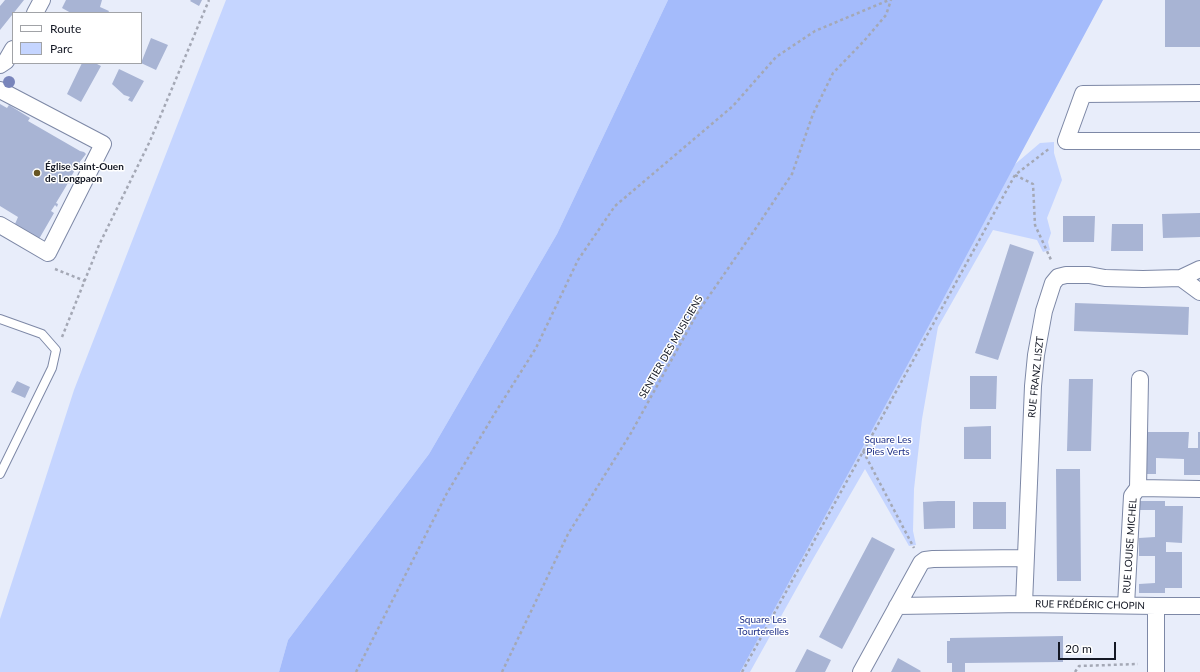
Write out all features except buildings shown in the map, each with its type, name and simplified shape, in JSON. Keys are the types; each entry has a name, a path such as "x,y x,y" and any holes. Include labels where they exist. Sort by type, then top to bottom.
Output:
{"street":[{"path":"36,12 42,0"},
{"path":"0,65 6,61 12,51"},
{"path":"0,90 103,144 48,253 0,225"},
{"path":"1200,93 1082,94 1066,141 1200,141"},
{"path":"1058,277 1066,275 1089,275 1105,278 1181,278 1200,269"},
{"name":"RUE FRANZ LISZT","path":"1024,604 1033,386 1036,355 1044,311 1053,282 1058,277"},
{"path":"1181,278 1200,292"},
{"name":"RUE LOUISE MICHEL","path":"1126,605 1132,496 1138,488 1140,379"},
{"name":"RUE LOUISE MICHEL","path":"1138,488 1200,489"},
{"path":"861,672 921,563 925,560 1025,558"},
{"name":"RUE FRÉDÉRIC CHOPIN","path":"897,606 1024,604 1200,606"},
{"name":"RUE FRÉDÉRIC CHOPIN","path":"1156,606 1156,668"}],"lane":[{"path":"0,319 42,334 56,350 52,368 0,474"}],"path":[{"path":"56,350 99,245 150,141 209,0"},
{"path":"356,672 447,493 536,348 578,260 615,206 733,106 776,58 815,31 890,0"},
{"name":"SENTIER DES MUSICIENS","path":"502,672 568,534 631,433 698,312 792,174 813,114 833,73 864,41 886,15 890,0"},
{"path":"742,672 1016,175 1054,145 1066,141"},
{"path":"1016,175 1033,184 1035,225 1058,277"},
{"path":"863,451 921,563"},
{"path":"1075,672 1079,666 1156,668"}],"green space":[{"path":"226,0 668,0 557,234 429,454 288,640 279,672 0,672 0,619 74,390"},
{"name":"Square Les Tourterelles","path":"668,0 1103,0 933,318 740,672 279,672 288,640 429,454 557,234"},
{"name":"Square Les Pies Verts","path":"1054,142 1054,153 1062,180 1047,218 1051,233 1048,242 1050,250 1043,252 1037,240 993,230 938,327 922,419 914,489 913,531 916,545 909,546 865,469 750,672 726,672 1007,171 1040,143"}],"place":[{"name":"Église Saint-Ouen de Longpaon","path":"37,173"}]}
